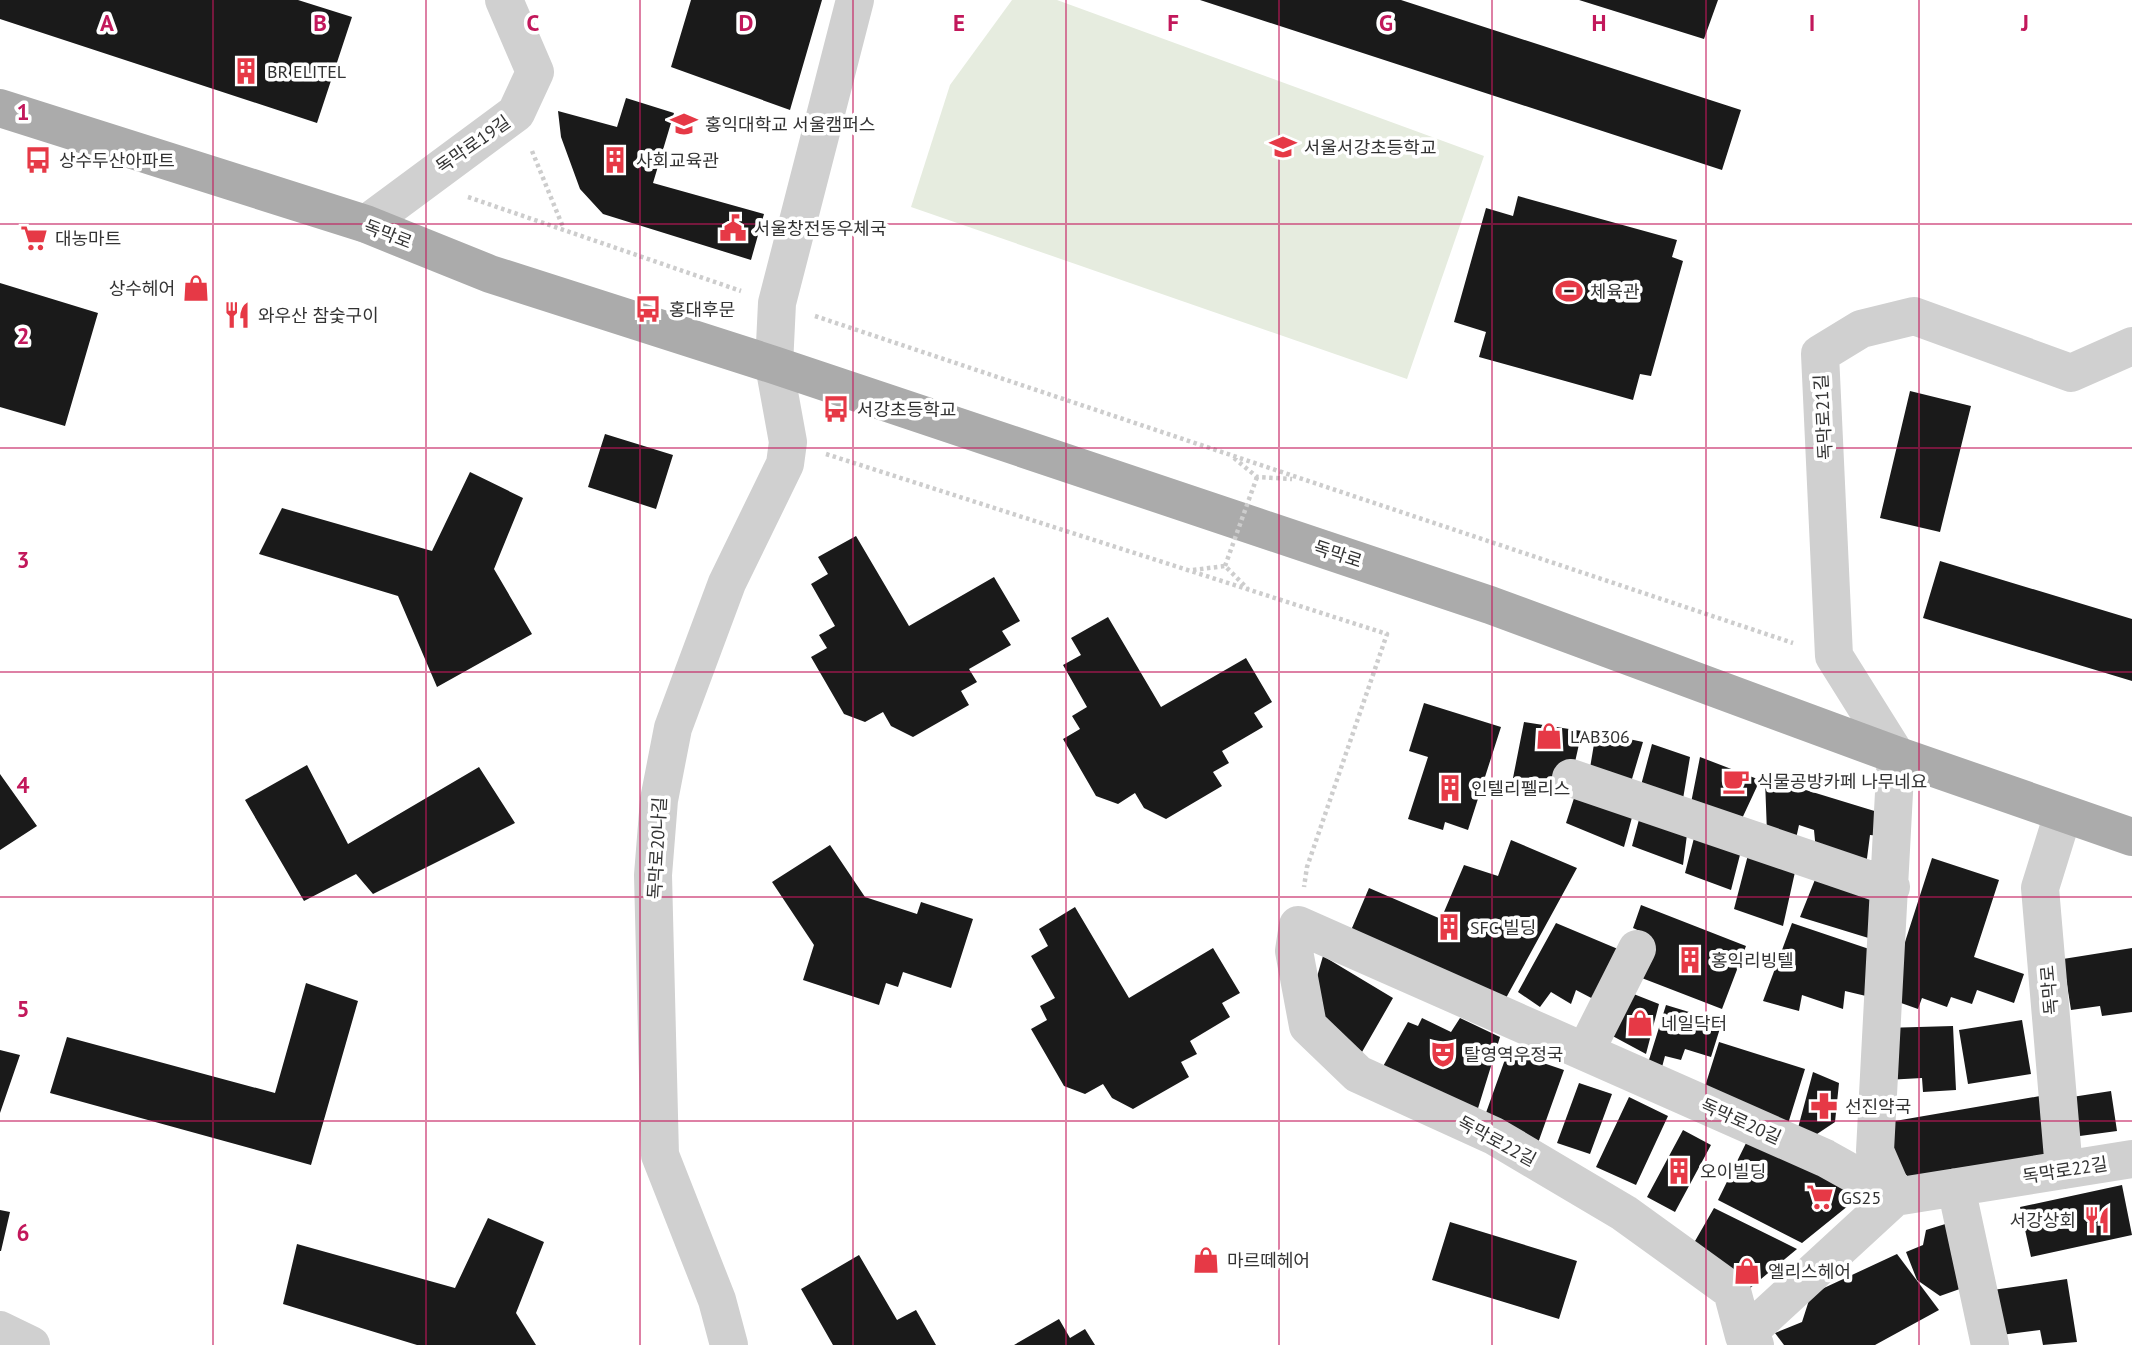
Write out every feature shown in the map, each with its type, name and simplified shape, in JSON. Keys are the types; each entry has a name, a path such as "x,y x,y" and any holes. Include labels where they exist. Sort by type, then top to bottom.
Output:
{"main road":[{"name":"독막로","path":"0,108 366,224 489,274 774,365 1490,605 1896,755 2132,837"}],"street":[{"name":"독막로19길","path":"366,224 420,181 516,113 535,72 503,0"},
{"path":"774,365 777,303 855,0"},
{"name":"독막로21길","path":"1896,755 1834,656 1820,354 1860,329 1913,316 2071,373 2132,346"},
{"name":"독막로20나길","path":"729,1345 717,1300 660,1155 653,875 659,800 673,728 727,583 785,464 788,442 774,365"},
{"path":"1895,1197 1875,1151 1896,755"},
{"path":"1571,778 1891,887"},
{"name":"독막로","path":"2063,814 2040,888 2064,1170"},
{"name":"독막로20길","path":"1298,925 1825,1158 1895,1197"},
{"name":"독막로22길","path":"1298,925 1294,951 1308,1026 1358,1074 1494,1136 1624,1213 1732,1291 1749,1341 1895,1197 2132,1159"},
{"path":"1585,1052 1637,949"},
{"path":"1956,1187 1990,1345"},
{"path":"0,1331 30,1345"}],"path":[{"path":"516,113 564,228"},
{"path":"420,181 1300,480 1834,656"},
{"path":"788,442 1387,634 1307,867 1298,925"},
{"path":"1232,457 1258,477 1300,480"},
{"path":"1225,566 1258,477"},
{"path":"1190,571 1225,566"},
{"path":"1225,566 1249,590"}],"shaded area":[{"path":"1012,0 1057,0 1484,156 1407,379 911,207 950,85"}],"building":[{"name":"BR ELITEL","path":"0,0 298,0 352,17 317,123 0,19"},
{"path":"691,0 822,0 790,110 671,67"},
{"path":"1200,0 1401,0 1741,110 1722,170"},
{"path":"1579,0 1718,0 1704,39"},
{"name":"사회교육관","path":"626,98 674,113 653,183 764,214 751,260 603,214 580,189 561,137 558,111 617,127"},
{"name":"체육관","path":"1518,196 1677,240 1672,257 1683,261 1651,376 1640,374 1633,400 1479,357 1486,332 1454,322 1486,208 1513,216"},
{"path":"0,283 98,313 65,426 0,407"},
{"path":"1910,391 1971,406 1940,532 1880,518"},
{"path":"605,434 673,455 656,509 588,487"},
{"path":"470,472 523,498 494,569 532,634 437,687 398,596 259,554 282,508 432,551"},
{"path":"856,536 909,626 994,577 1020,621 1002,631 1011,645 969,669 977,682 961,691 969,705 913,737 891,726 883,712 865,722 844,714 811,657 827,648 819,635 835,626 811,584 828,574 818,557"},
{"path":"1940,561 2132,619 2132,681 1923,618"},
{"path":"1108,617 1161,707 1246,658 1272,702 1254,713 1263,727 1222,751 1229,763 1213,772 1222,786 1166,819 1144,808 1135,793 1118,804 1096,796 1063,739 1080,729 1072,716 1087,707 1063,665 1081,655 1071,638"},
{"name":"인텔리펠리스","path":"1424,703 1501,727 1468,830 1445,822 1443,830 1408,819 1428,757 1409,751"},
{"path":"1524,722 1582,731 1575,762 1553,791 1513,778"},
{"path":"1596,732 1643,742 1629,789 1589,774"},
{"path":"1652,744 1690,757 1682,805 1640,789"},
{"path":"1700,757 1760,780 1739,825 1691,803"},
{"path":"307,765 348,844 479,767 515,823 373,894 356,874 304,901 245,800"},
{"path":"0,774 37,826 0,850"},
{"path":"1765,780 1773,780 1881,813 1882,836 1870,835 1866,866 1816,851 1814,830 1799,825 1795,843 1767,833"},
{"path":"1576,792 1634,810 1624,847 1566,823"},
{"path":"1641,812 1688,827 1683,865 1632,846"},
{"path":"1694,838 1742,847 1731,890 1685,873"},
{"name":"SFC 빌딩","path":"1511,840 1577,868 1506,998 1349,935 1369,888 1441,919 1464,865 1498,876"},
{"path":"830,845 865,897 917,914 921,902 973,919 951,988 903,972 898,987 886,983 879,1005 803,980 814,945 772,882"},
{"path":"1749,851 1797,863 1783,926 1734,909"},
{"path":"1932,858 1999,880 1974,957 2024,974 2014,1003 1977,990 1972,1004 1951,997 1947,1007 1922,998 1918,1009 1887,998"},
{"path":"1818,872 1883,895 1875,940 1800,917"},
{"name":"홍익리빙텔","path":"1641,905 1746,946 1722,1009 1634,975 1649,935 1633,928"},
{"path":"1075,907 1129,998 1213,948 1240,993 1222,1003 1230,1017 1190,1041 1197,1054 1181,1062 1189,1077 1133,1109 1112,1098 1103,1084 1085,1094 1064,1086 1031,1029 1047,1020 1040,1006 1055,998 1031,956 1048,946 1039,929"},
{"path":"1556,923 1625,952 1599,1002 1576,990 1571,1004 1551,992 1540,1007 1518,992"},
{"path":"1792,923 1875,951 1866,996 1845,991 1843,1009 1802,995 1799,1011 1763,1001"},
{"path":"2132,948 2132,1012 2102,1016 2100,1006 2071,1010 2063,959"},
{"path":"1323,956 1393,998 1362,1052 1318,1017 1314,987"},
{"path":"306,983 358,1001 311,1165 50,1093 67,1037 275,1093"},
{"path":"1626,991 1659,1004 1646,1054 1607,1033"},
{"path":"1666,1005 1722,1022 1711,1057 1685,1049 1681,1060 1665,1056 1662,1067 1648,1063"},
{"name":"탈영역우정국","path":"1422,1018 1451,1032 1460,1018 1500,1037 1475,1118 1381,1070 1408,1022 1418,1026"},
{"path":"2022,1020 2031,1074 1968,1084 1959,1030"},
{"path":"1953,1026 1956,1090 1923,1092 1922,1078 1886,1080 1884,1028"},
{"path":"1719,1042 1805,1069 1787,1127 1701,1099"},
{"path":"0,1050 20,1055 0,1113"},
{"path":"1508,1051 1564,1070 1538,1143 1482,1124"},
{"path":"1813,1072 1839,1083 1835,1122 1814,1136 1798,1128"},
{"path":"1579,1083 1612,1094 1590,1154 1557,1143"},
{"path":"2111,1091 2117,1131 2065,1138 2059,1099"},
{"path":"2040,1096 2051,1159 1910,1179 1886,1153 1895,1121"},
{"path":"1629,1097 1668,1116 1636,1185 1596,1167"},
{"name":"오이빌딩","path":"1683,1130 1711,1145 1675,1212 1647,1197"},
{"path":"1749,1137 1864,1193 1802,1243 1718,1200"},
{"path":"2122,1185 2132,1235 2031,1257 2020,1207"},
{"path":"1714,1208 1797,1249 1743,1294 1691,1248"},
{"path":"0,1210 10,1212 1,1251 0,1251"},
{"path":"488,1218 544,1242 516,1313 536,1345 417,1345 283,1304 297,1244 455,1288"},
{"path":"1955,1221 1971,1285 1940,1296 1917,1280 1906,1252 1923,1245 1926,1230"},
{"path":"1450,1222 1577,1261 1559,1319 1432,1280"},
{"path":"1897,1254 1939,1310 1875,1345 1784,1345 1775,1333 1802,1322 1811,1294"},
{"path":"859,1255 897,1320 916,1310 936,1345 833,1345 801,1289"},
{"path":"2067,1279 2077,1342 2043,1345 2040,1330 1993,1336 1986,1291"},
{"path":"1059,1319 1070,1338 1085,1329 1095,1345 1014,1345"}],"place":[{"name":"BR ELITEL","path":"246,71"},
{"name":"홍익대학교 서울캠퍼스","path":"684,124"},
{"name":"서울서강초등학교","path":"1283,147"},
{"name":"상수두산아파트","path":"38,160"},
{"name":"사회교육관","path":"615,160"},
{"name":"서울창전동우체국","path":"733,228"},
{"name":"대농마트","path":"34,238"},
{"name":"상수헤어","path":"196,288"},
{"name":"체육관","path":"1569,291"},
{"name":"홍대후문","path":"648,309"},
{"name":"와우산 참숯구이","path":"237,315"},
{"name":"서강초등학교","path":"836,409"},
{"name":"LAB306","path":"1549,736"},
{"name":"식물공방카페 나무네요","path":"1736,781"},
{"name":"인텔리펠리스","path":"1450,788"},
{"name":"SFC 빌딩","path":"1449,927"},
{"name":"홍익리빙텔","path":"1690,960"},
{"name":"네일닥터","path":"1640,1023"},
{"name":"탈영역우정국","path":"1443,1054"},
{"name":"선진약국","path":"1824,1106"},
{"name":"오이빌딩","path":"1679,1171"},
{"name":"GS25","path":"1820,1197"},
{"name":"서강상회","path":"2097,1220"},
{"name":"마르떼헤어","path":"1206,1260"},
{"name":"엘리스헤어","path":"1747,1271"}]}
